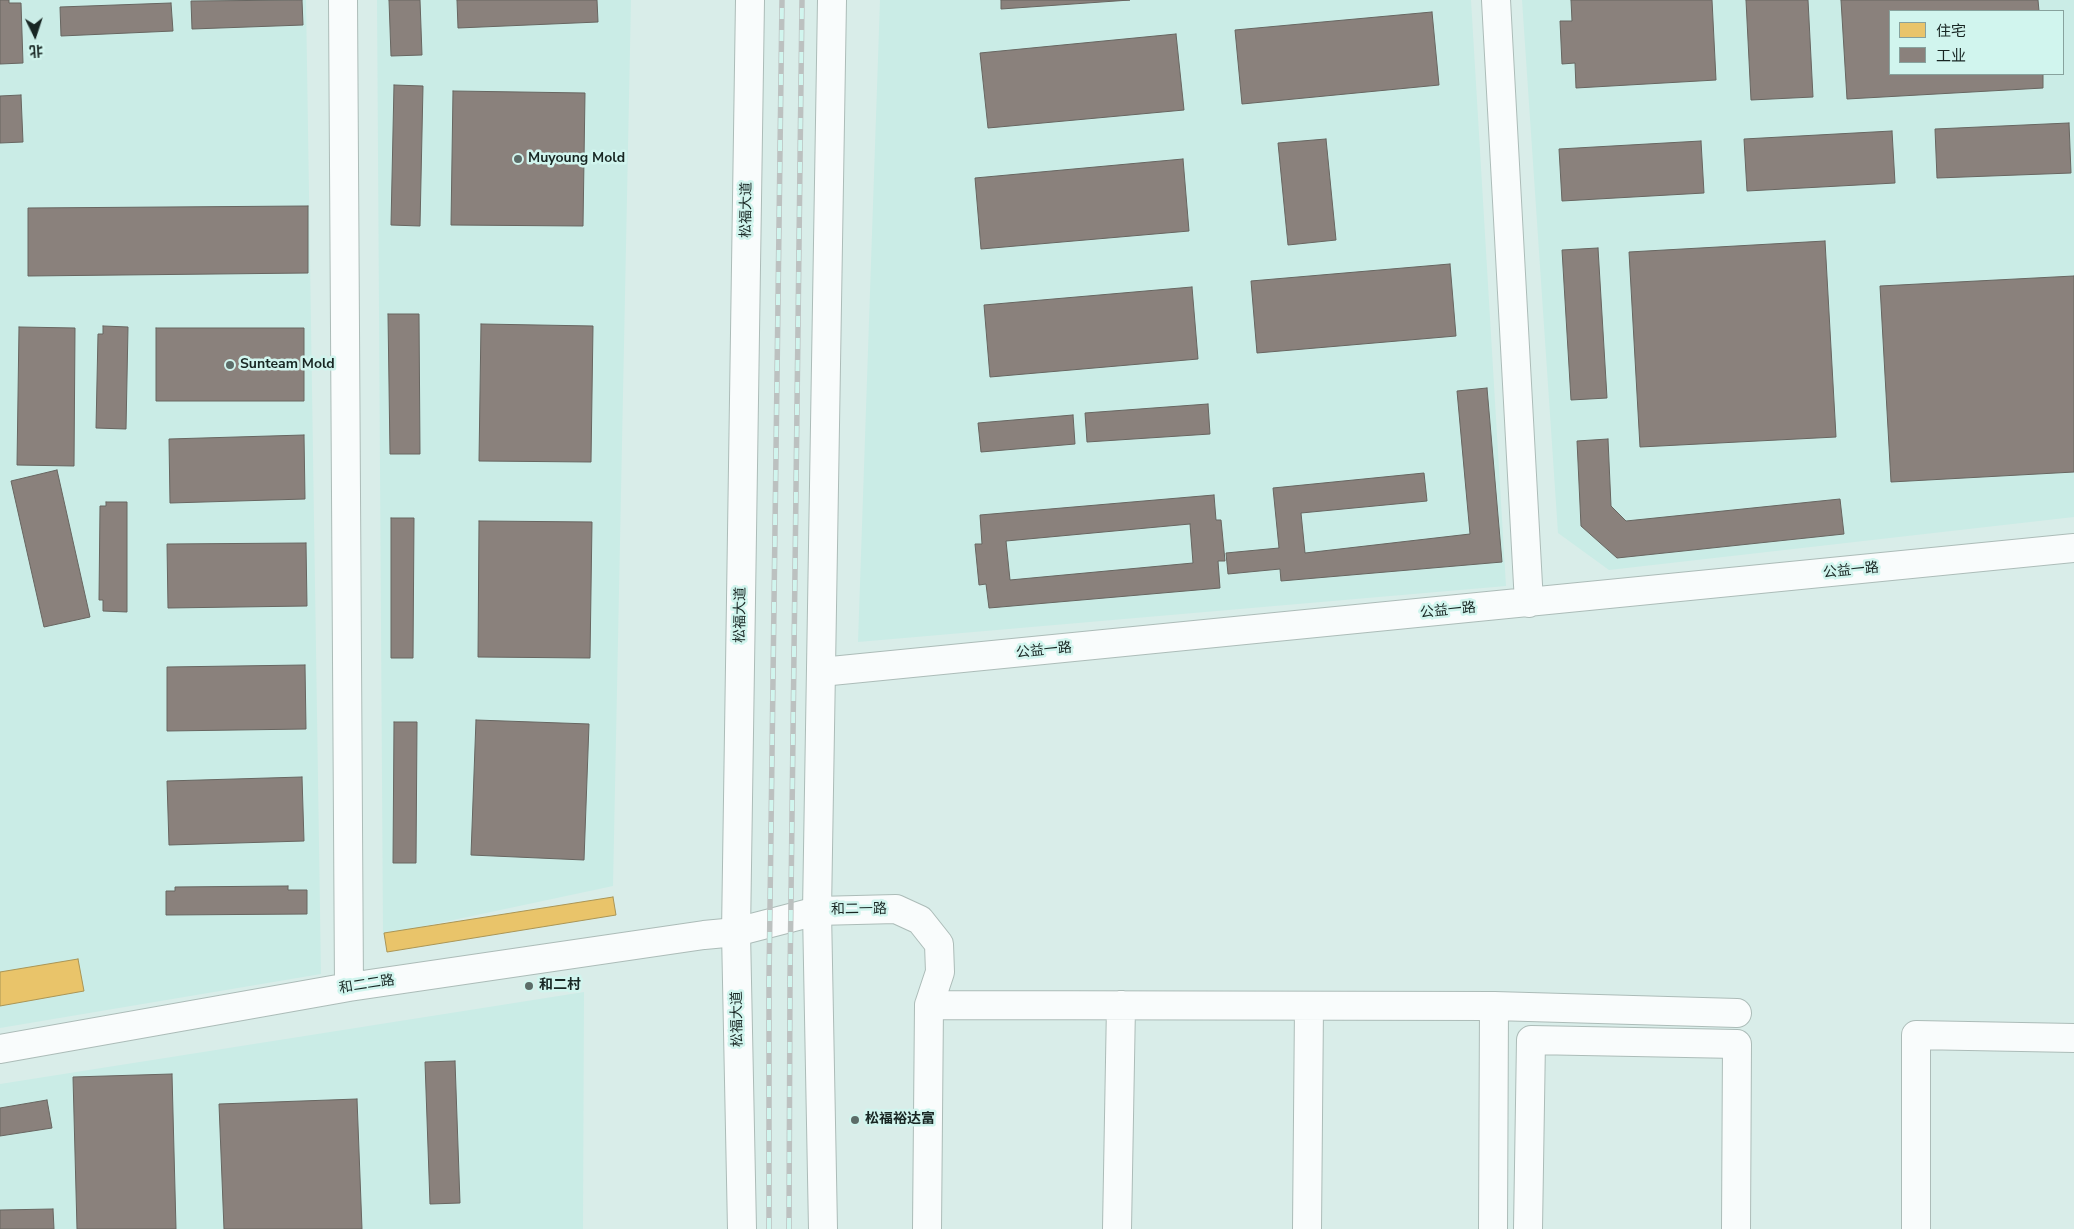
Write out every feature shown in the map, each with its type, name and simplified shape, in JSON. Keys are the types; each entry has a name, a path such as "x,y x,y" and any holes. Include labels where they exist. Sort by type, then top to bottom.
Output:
{"street":[{"path":"343,0 350,987"},
{"name":"松福大道","path":"742,1229 736,932 750,0"},
{"path":"822,1229 817,911 832,0"},
{"path":"1496,0 1529,603"},
{"name":"公益一路","path":"821,672 2074,548"},
{"name":"和二一路","path":"736,932 817,911 896,909 920,920 939,944 940,972 929,1005 927,1229"},
{"name":"和二二路","path":"0,1049 350,987 704,935 736,932"},
{"path":"929,1005 1494,1006 1737,1013"},
{"path":"1117,1229 1121,1005"},
{"path":"1307,1229 1309,1006"},
{"path":"1493,1229 1494,1006"},
{"path":"1916,1229 1916,1035 2074,1038"},
{"path":"1528,1229 1532,1040 1737,1044 1736,1229"}],"shaded area":[{"path":"0,0 306,0 321,974 0,1028"},
{"path":"377,0 631,0 613,886 383,935"},
{"path":"880,0 1471,0 1506,586 858,642"},
{"path":"1522,0 2074,0 2074,517 1609,570 1558,533"},
{"path":"584,992 583,1229 0,1229 0,1084"}],"building: 住宅":[{"path":"613,897 616,915 387,952 384,933"},
{"path":"78,959 84,991 0,1006 0,972"}],"building: 工业":[{"path":"0,0 9,0 9,3 21,3 23,63 0,64"},
{"path":"302,0 303,25 192,29 191,1"},
{"path":"389,0 420,0 422,55 391,56"},
{"path":"457,0 597,0 598,22 458,28"},
{"path":"1001,0 1130,0 1001,9"},
{"path":"1571,0 1712,0 1716,80 1576,88 1575,63 1562,64 1560,21 1572,21"},
{"path":"1746,0 1808,0 1813,97 1751,100"},
{"path":"1841,0 2038,0 2039,10 1889,10 1889,75 2043,75 2043,88 1847,99"},
{"path":"171,3 173,31 61,36 60,7"},
{"path":"1432,12 1439,85 1242,104 1235,30"},
{"path":"1176,34 1184,110 988,128 980,53"},
{"path":"394,85 423,86 420,226 391,225"},
{"name":"Muyoung Mold","path":"453,91 585,93 583,226 451,225"},
{"path":"21,95 23,142 0,143 0,96"},
{"path":"2069,123 2071,173 1937,178 1935,129"},
{"path":"1892,131 1895,183 1747,191 1744,139"},
{"path":"1326,139 1336,240 1288,245 1278,143"},
{"path":"1701,141 1704,193 1562,201 1559,149"},
{"path":"1183,159 1189,231 981,249 975,178"},
{"path":"308,206 308,273 28,276 28,208"},
{"path":"1825,241 1836,437 1640,447 1629,252"},
{"path":"1598,248 1607,398 1571,400 1562,250"},
{"path":"1450,264 1456,336 1257,353 1251,281"},
{"path":"2074,276 2074,472 1891,482 1880,286"},
{"path":"1192,287 1198,359 990,377 984,305"},
{"path":"388,314 419,314 420,454 390,454"},
{"path":"481,324 593,326 591,462 479,461"},
{"path":"103,326 128,327 126,429 96,428 98,334 103,334"},
{"path":"19,327 75,328 74,466 17,465"},
{"name":"Sunteam Mold","path":"156,328 304,328 304,401 156,401"},
{"path":"1487,388 1502,562 1281,581 1280,569 1228,574 1226,553 1279,548 1273,488 1424,473 1427,501 1301,513 1305,553 1470,534 1457,391"},
{"path":"1208,404 1210,434 1087,442 1085,413"},
{"path":"1073,415 1075,444 981,452 978,423"},
{"path":"304,435 305,499 170,503 169,439"},
{"path":"1608,439 1611,506 1626,521 1840,499 1844,534 1617,558 1581,526 1577,441"},
{"path":"57,470 90,617 44,627 11,481"},
{"path":"1214,495 1216,520 1221,520 1225,561 1218,561 1220,588 989,608 986,584 979,585 975,544 982,544 980,515","holes":["1190,524 1193,563 1010,580 1006,541"]},
{"path":"106,502 127,502 127,612 103,611 103,600 99,600 100,506 106,506"},
{"path":"391,518 414,518 413,658 391,658"},
{"path":"479,521 592,522 590,658 478,657"},
{"path":"306,543 307,606 168,608 167,544"},
{"path":"305,665 306,729 167,731 167,667"},
{"path":"476,720 589,724 584,860 471,855"},
{"path":"394,722 417,722 416,863 393,863"},
{"path":"302,777 304,841 169,845 167,781"},
{"path":"288,886 288,890 307,890 307,914 166,915 166,891 175,891 175,887"},
{"path":"455,1061 460,1203 430,1204 425,1062"},
{"path":"172,1074 176,1229 77,1229 73,1077"},
{"path":"357,1099 362,1229 224,1229 219,1104"},
{"path":"47,1100 52,1128 0,1136 0,1108"},
{"path":"53,1209 54,1229 0,1229 0,1210"}],"railway":[{"path":"769,1229 769,981 782,0"},
{"path":"789,1229 790,979 802,0"}],"place":[{"name":"Muyoung Mold","path":"518,159"},
{"name":"Sunteam Mold","path":"230,365"},
{"name":"和二村","path":"529,986"},
{"name":"松福裕达富","path":"855,1120"}]}
